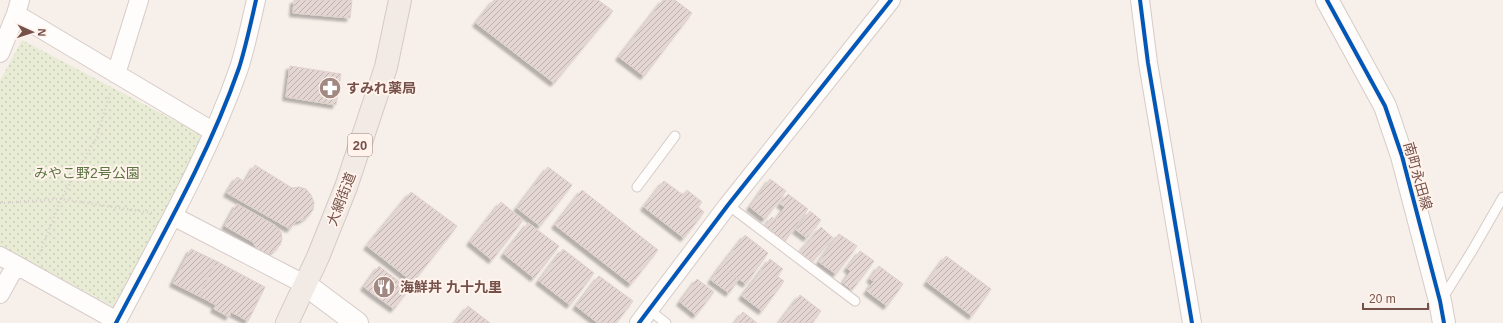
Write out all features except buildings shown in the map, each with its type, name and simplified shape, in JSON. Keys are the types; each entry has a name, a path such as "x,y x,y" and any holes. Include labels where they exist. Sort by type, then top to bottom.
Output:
{"main road":[{"name":"大網街道","path":"287,323 306,285 346,187 386,66 402,0"}],"street":[{"path":"116,74 139,0"},
{"path":"0,256 117,322 173,216 214,132 239,66 256,0"},
{"path":"643,316 728,205 891,0"},
{"path":"1140,0 1148,63 1192,323"},
{"name":"南町永田線","path":"1327,0 1385,106 1402,156 1440,301 1444,323"},
{"path":"0,53 18,7 116,74 214,132"},
{"path":"173,216 306,285 357,323"},
{"path":"0,294 16,265"}],"lane":[{"path":"637,187 675,136"},
{"path":"1440,301 1472,251 1503,197"},
{"path":"728,205 855,301"},
{"path":"643,316 666,323"}],"path":[{"path":"32,274 61,199 96,138 116,74"},
{"path":"0,203 61,199 173,216"}],"green space":[{"name":"みやこ野2号公園","path":"22,40 204,136 114,307 0,246 0,81"}],"cycle path":[{"path":"116,323 166,229 213,134 239,68 256,0"},
{"path":"639,323 728,205 891,0"},
{"path":"1140,0 1148,63 1192,323"},
{"path":"1327,0 1385,106 1402,156 1440,301 1444,323"}],"place":[{"name":"すみれ薬局","path":"330,88"},
{"name":"海鮮丼 九十九里","path":"384,287"}]}
